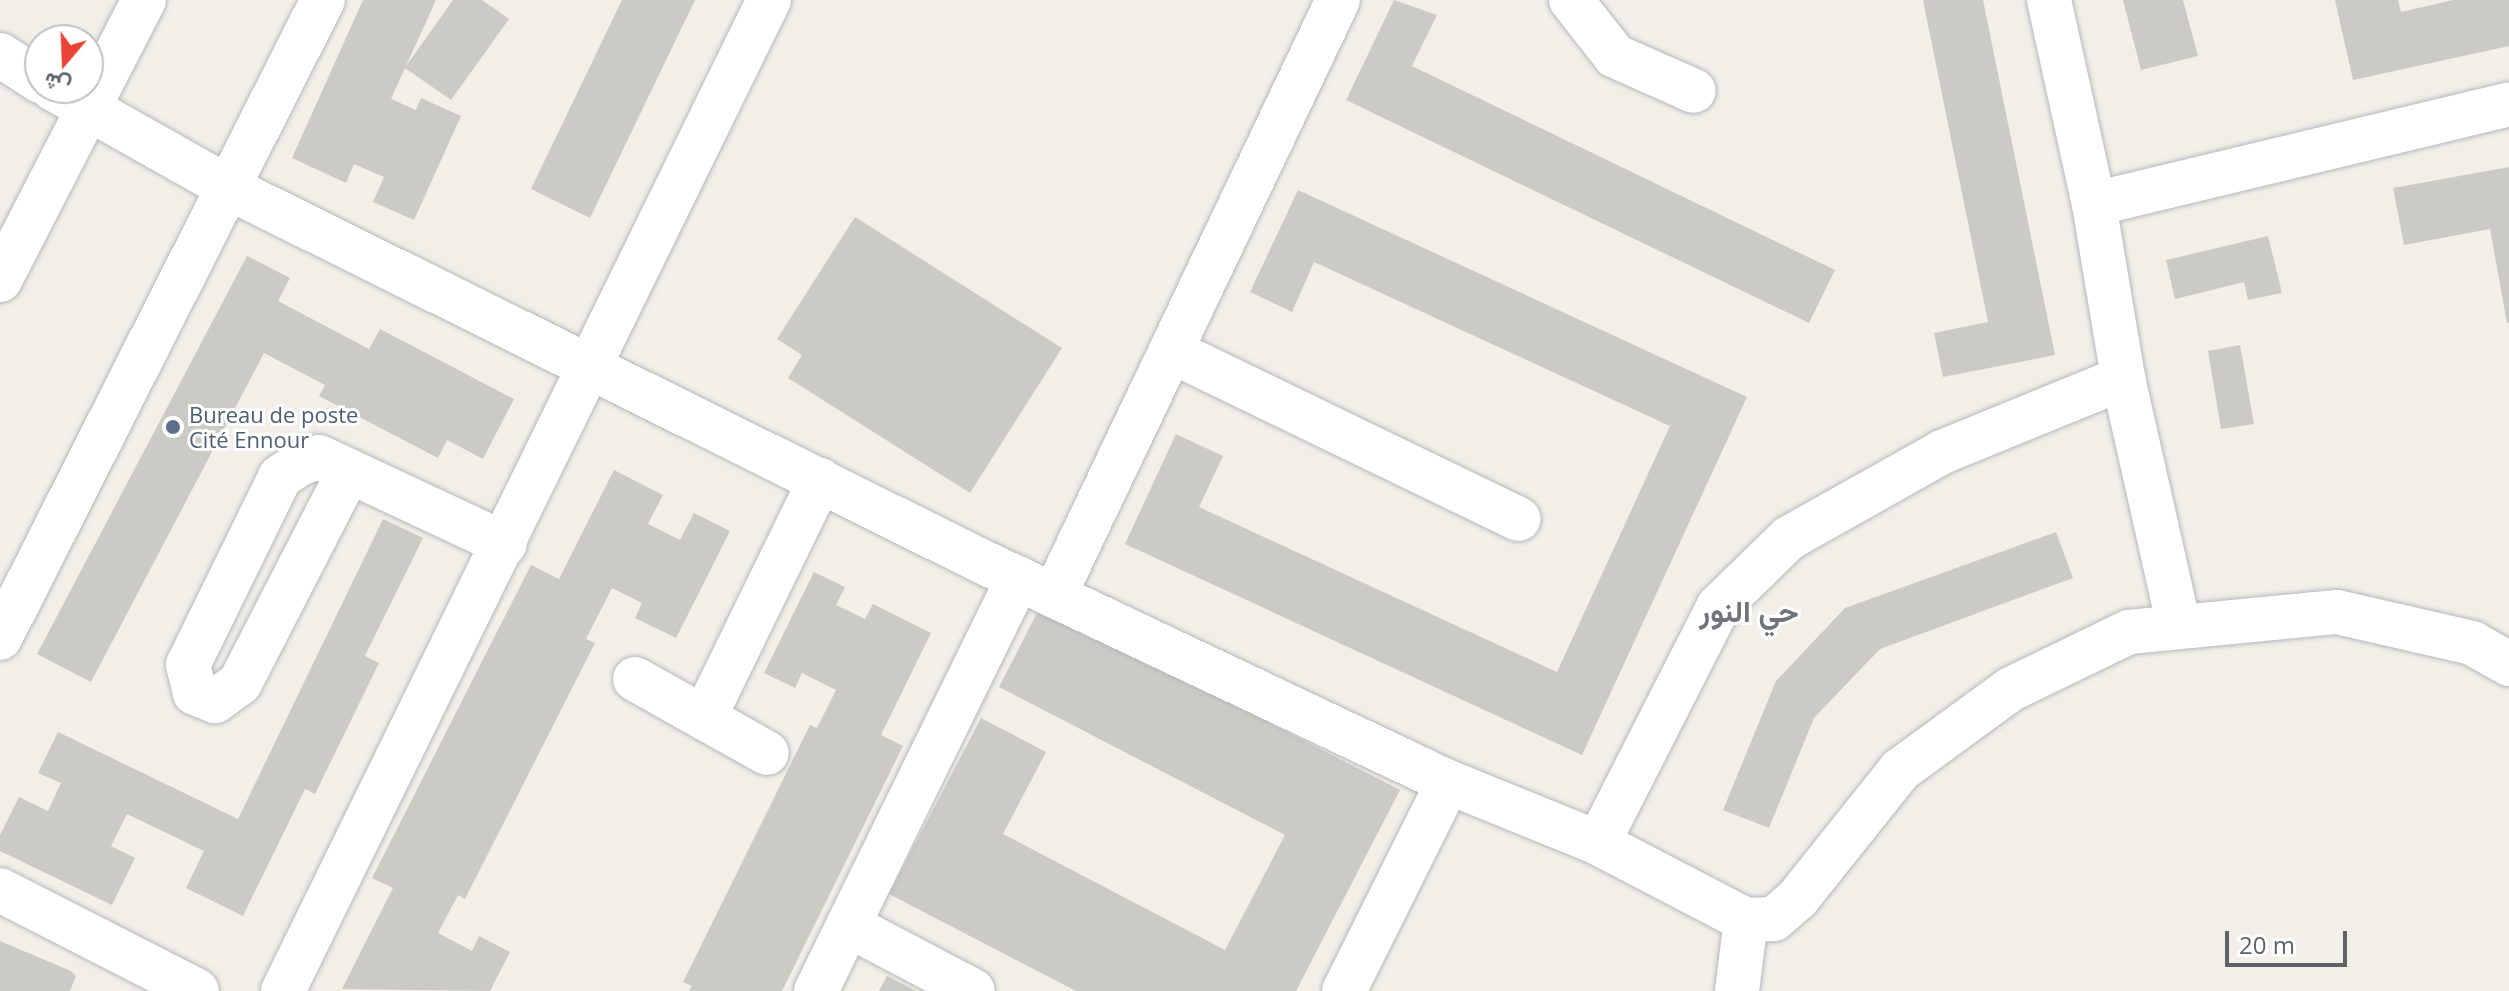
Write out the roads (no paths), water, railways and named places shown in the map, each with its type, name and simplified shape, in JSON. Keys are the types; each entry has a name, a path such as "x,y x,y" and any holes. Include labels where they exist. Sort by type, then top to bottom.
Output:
{"street":[{"path":"0,280 144,0"},
{"path":"0,638 231,189 323,0"},
{"path":"283,991 505,544 769,0"},
{"path":"816,991 848,925 1171,351 1338,0"},
{"path":"1571,0 1615,56 1694,91"},
{"path":"2049,0 2094,204 2123,378 2179,627"},
{"path":"0,55 24,71"},
{"path":"77,104 231,189 1036,587 1448,782 1598,843 1746,920 1774,919 1798,898 1900,770 2011,689 2129,632 2337,612 2472,643 2509,664"},
{"path":"2094,204 2299,150 2509,104"},
{"path":"1171,351 1519,519"},
{"path":"1598,843 1718,607 1789,538 1942,452 2123,378"},
{"path":"349,471 240,683 215,701 195,693 188,665 280,477 319,457 349,471 505,544"},
{"path":"704,718 820,480"},
{"path":"635,679 767,753"},
{"path":"1344,991 1448,782"},
{"path":"0,890 197,991"},
{"path":"1737,991 1746,920"},
{"path":"848,925 973,991"}],"place":[{"name":"Bureau de poste Cité Ennour","path":"173,427"}],"district":[{"name":"حي النور","path":"1749,611"}]}
